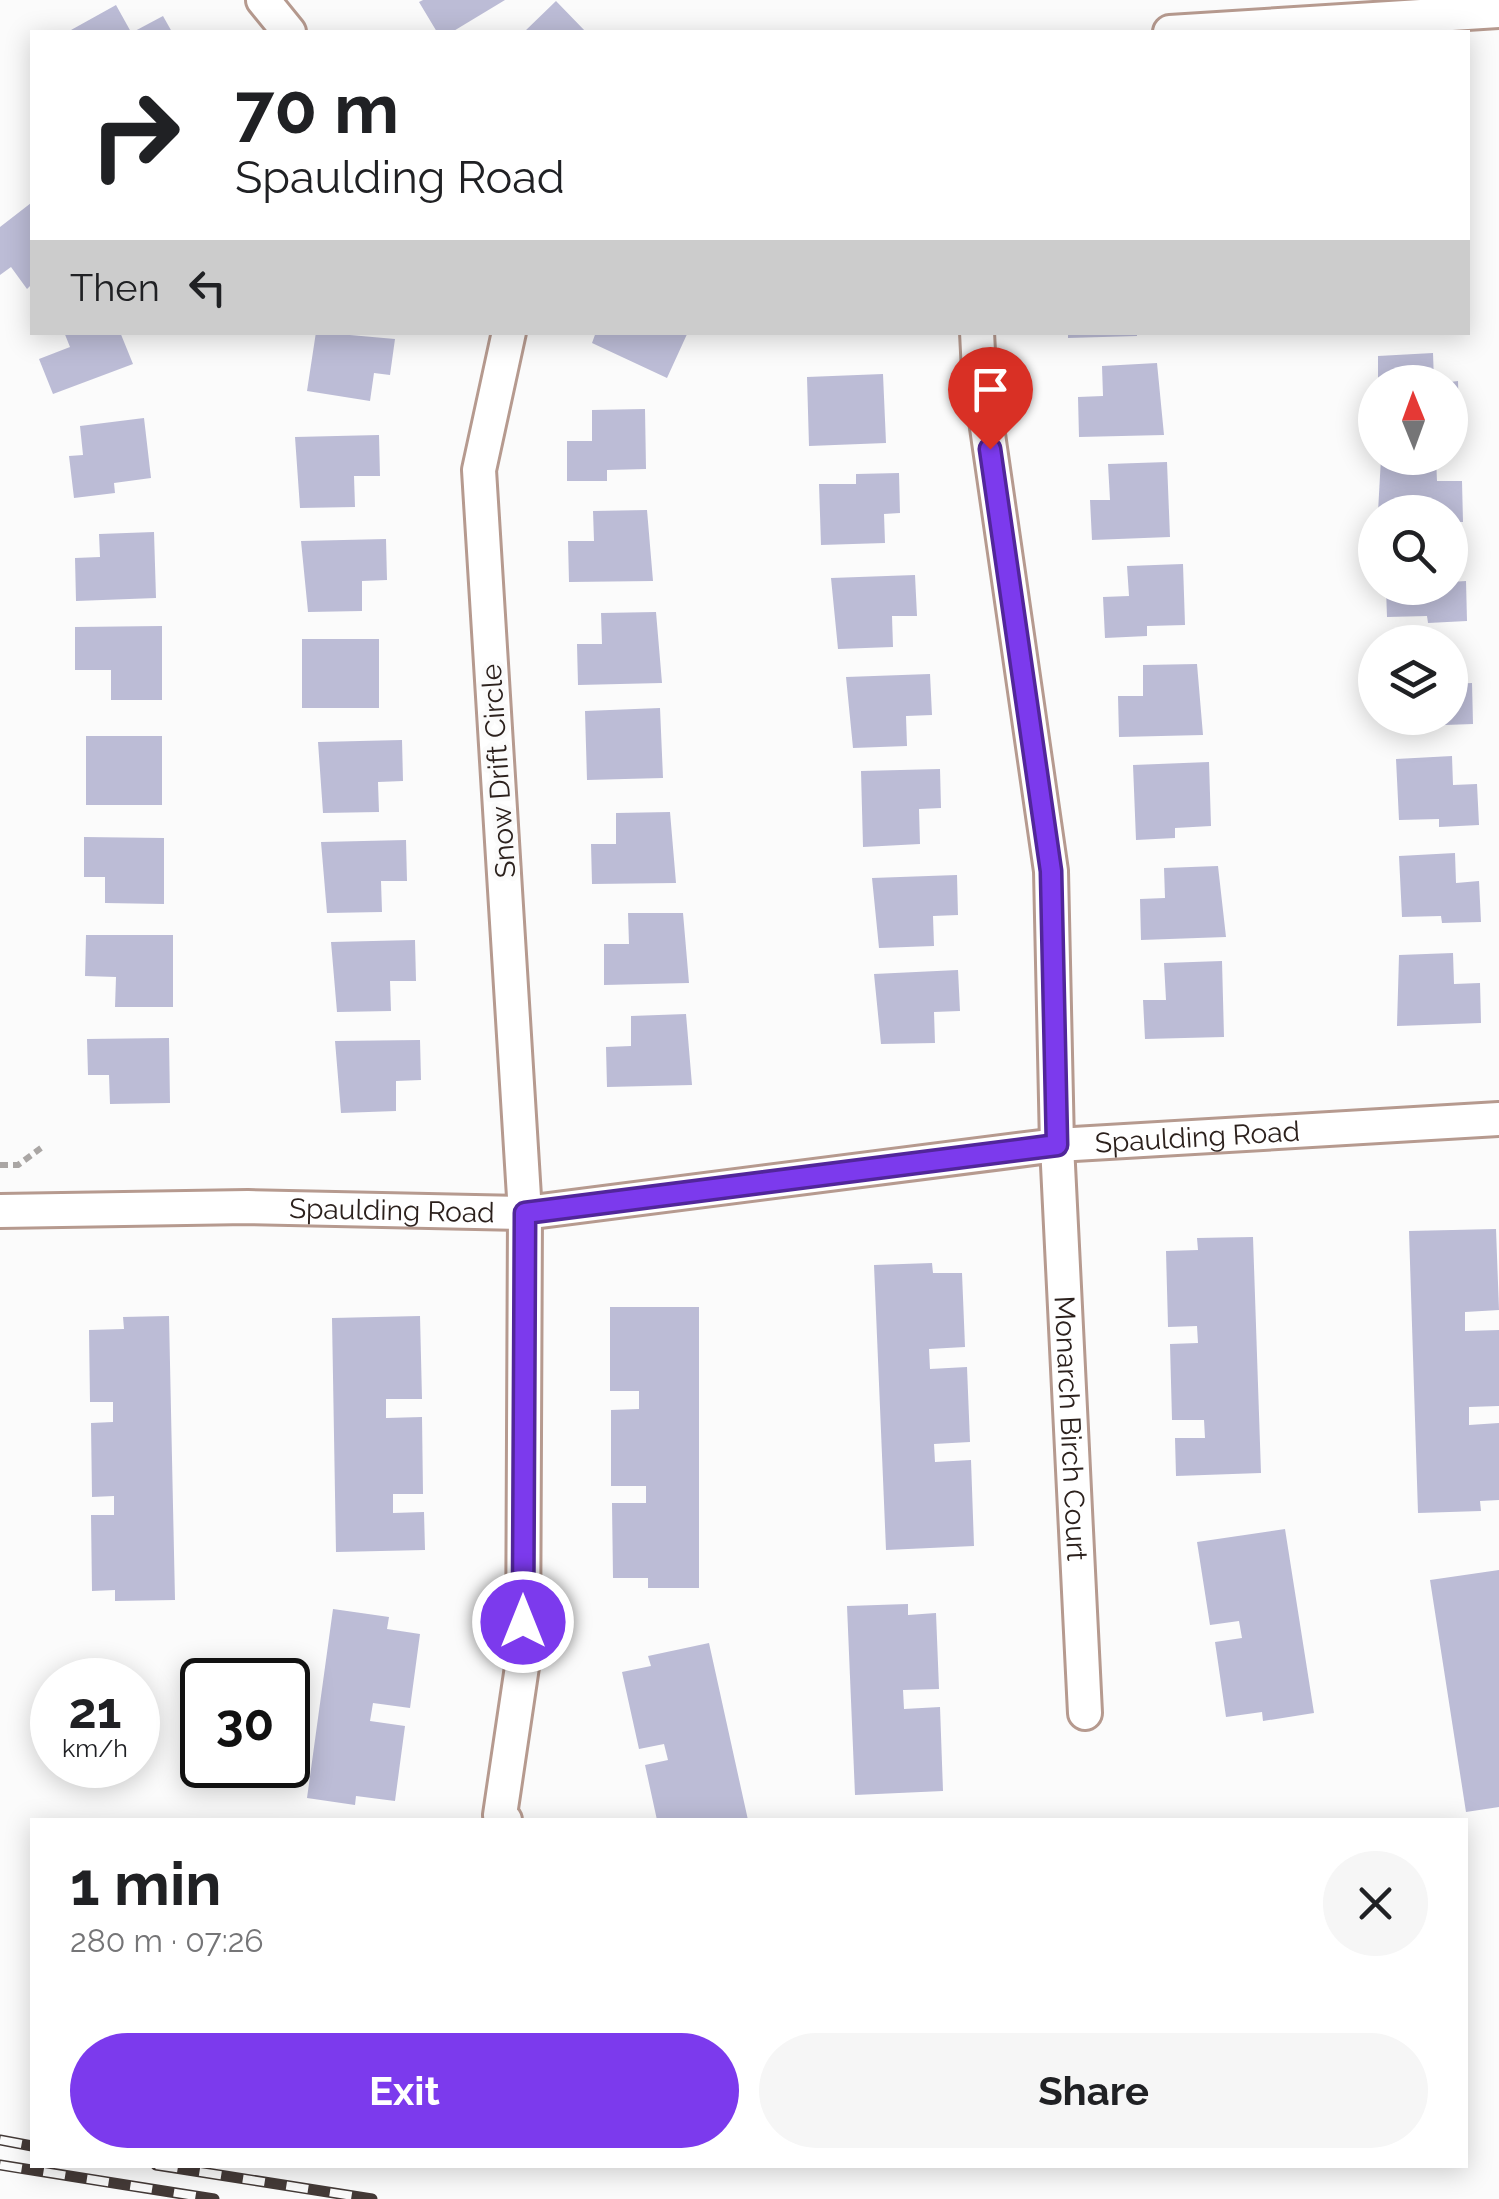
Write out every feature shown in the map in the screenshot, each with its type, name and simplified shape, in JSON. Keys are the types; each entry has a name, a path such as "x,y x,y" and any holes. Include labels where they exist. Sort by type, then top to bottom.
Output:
{"street":[{"path":"263,0 287,30"},
{"path":"1201,30 1499,11"},
{"name":"Snow Drift Circle","path":"502,1818 523,1660 525,1213 479,470 508,335"},
{"name":"Monarch Birch Court","path":"977,335 979,372 1051,871 1057,1145 1085,1712"},
{"name":"Spaulding Road","path":"0,1211 248,1207 525,1213 1057,1145 1499,1119"}],"path":[{"path":"0,1165 18,1164 40,1148"}],"building":[{"path":"505,0 455,30 436,30 419,2"},
{"path":"556,1 584,30 526,30"},
{"path":"116,5 130,30 71,30"},
{"path":"163,16 171,30 137,30"},
{"path":"30,204 27,289 11,267 0,275 0,227"},
{"path":"65,335 121,335 133,364 53,394 39,359 70,347"},
{"path":"316,335 395,339 390,375 374,373 370,401 307,391"},
{"path":"595,335 687,335 667,378 592,343"},
{"path":"1068,335 1137,335 1137,336"},
{"path":"1433,353 1433,365 1378,365 1378,356"},
{"path":"1157,363 1164,435 1079,437 1078,397 1103,396 1102,366"},
{"path":"883,374 886,443 809,446 807,377"},
{"path":"645,409 646,469 607,470 607,481 567,481 567,441 592,441 592,410"},
{"path":"144,418 151,478 114,483 115,493 74,498 69,456 83,455 80,426"},
{"path":"379,435 380,476 354,476 355,507 300,508 295,437"},
{"path":"1167,462 1170,537 1092,540 1090,500 1110,500 1108,464"},
{"path":"899,473 900,513 884,514 885,543 821,545 819,484 856,484 856,474"},
{"path":"1380,475 1437,475 1437,481 1462,481 1462,495 1379,495"},
{"path":"647,510 653,581 569,582 568,541 594,541 593,511"},
{"path":"154,532 156,598 76,601 75,558 100,557 99,534"},
{"path":"386,539 387,580 362,581 362,611 308,612 301,541"},
{"path":"1183,564 1185,625 1147,626 1147,636 1105,638 1103,597 1129,596 1127,566"},
{"path":"915,575 917,616 892,616 893,647 838,649 831,578"},
{"path":"1387,605 1467,605 1467,621 1428,623 1427,616 1387,617"},
{"path":"656,612 662,683 578,685 577,644 602,644 601,613"},
{"path":"162,626 162,700 111,700 111,670 75,670 75,627"},
{"path":"302,639 379,639 379,708 302,708"},
{"path":"1197,664 1203,735 1119,737 1118,696 1143,696 1143,665"},
{"path":"930,674 932,715 906,716 907,746 853,748 846,677"},
{"path":"1468,683 1472,683 1473,724 1468,724"},
{"path":"660,708 663,778 587,780 585,711"},
{"path":"86,736 162,736 162,805 86,805"},
{"path":"402,740 403,781 378,782 379,812 323,813 318,742"},
{"path":"1452,756 1453,785 1477,784 1479,825 1439,827 1439,819 1399,820 1396,759"},
{"path":"1209,762 1211,826 1175,828 1175,838 1136,840 1133,765"},
{"path":"940,769 941,808 919,809 920,844 863,847 861,771"},
{"path":"670,812 676,883 592,884 591,844 616,844 616,813"},
{"path":"84,837 164,838 164,904 105,903 105,877 84,877"},
{"path":"406,840 407,881 381,881 382,912 327,913 321,842"},
{"path":"1455,853 1456,883 1479,881 1481,922 1442,923 1441,916 1402,917 1399,856"},
{"path":"1218,866 1226,937 1141,940 1140,899 1165,898 1164,868"},
{"path":"957,875 958,915 933,916 934,946 879,948 872,878"},
{"path":"628,913 683,913 689,983 604,985 604,944 629,944"},
{"path":"86,935 173,935 173,1007 115,1007 116,977 85,976"},
{"path":"415,940 416,981 390,981 391,1011 337,1012 331,942"},
{"path":"1453,953 1454,984 1480,983 1481,1023 1397,1026 1399,955"},
{"path":"1222,961 1224,1037 1145,1039 1143,1000 1166,1000 1164,963"},
{"path":"958,970 960,1011 934,1012 935,1043 881,1044 874,974"},
{"path":"686,1014 692,1085 607,1087 606,1047 631,1046 631,1016"},
{"path":"169,1038 170,1103 110,1104 109,1075 88,1075 87,1039"},
{"path":"420,1040 421,1080 396,1081 396,1111 341,1113 335,1041"},
{"path":"1496,1229 1499,1310 1465,1312 1465,1331 1499,1330 1499,1406 1469,1407 1469,1425 1499,1423 1499,1500 1480,1501 1481,1511 1418,1513 1409,1231"},
{"path":"1253,1237 1261,1473 1176,1476 1175,1438 1205,1438 1204,1420 1172,1420 1170,1344 1198,1343 1197,1326 1168,1327 1166,1251 1198,1250 1197,1238"},
{"path":"932,1263 933,1273 962,1273 965,1347 929,1349 930,1369 967,1367 970,1442 934,1444 935,1462 971,1460 974,1546 886,1550 874,1265"},
{"path":"610,1307 699,1307 699,1588 648,1588 648,1578 613,1578 612,1503 646,1503 646,1486 611,1486 611,1410 639,1409 639,1391 610,1391"},
{"path":"169,1316 175,1600 115,1601 115,1590 92,1591 91,1515 114,1515 114,1496 92,1497 91,1423 113,1422 113,1402 90,1402 89,1330 124,1329 123,1317"},
{"path":"420,1316 422,1399 386,1399 386,1418 422,1417 423,1494 393,1494 393,1513 424,1512 425,1550 336,1552 332,1318"},
{"path":"1285,1529 1314,1713 1263,1721 1262,1712 1226,1717 1215,1642 1242,1638 1239,1621 1210,1625 1197,1542"},
{"path":"1499,1570 1499,1807 1466,1812 1430,1580"},
{"path":"908,1604 908,1615 936,1613 939,1689 903,1690 904,1709 940,1707 943,1791 855,1795 847,1606"},
{"path":"333,1609 389,1617 387,1629 420,1634 410,1708 373,1703 370,1721 405,1726 395,1801 356,1796 355,1805 307,1798"},
{"path":"709,1643 748,1818 657,1818 645,1765 668,1760 664,1744 639,1749 622,1672 651,1666 648,1656"}],"railway":[{"path":"0,2140 30,2146"},
{"path":"0,2165 214,2199"},
{"path":"175,2168 372,2199"}],"route":[{"path":"523,1622 525,1213 1057,1145 1051,871 990,449"}]}
